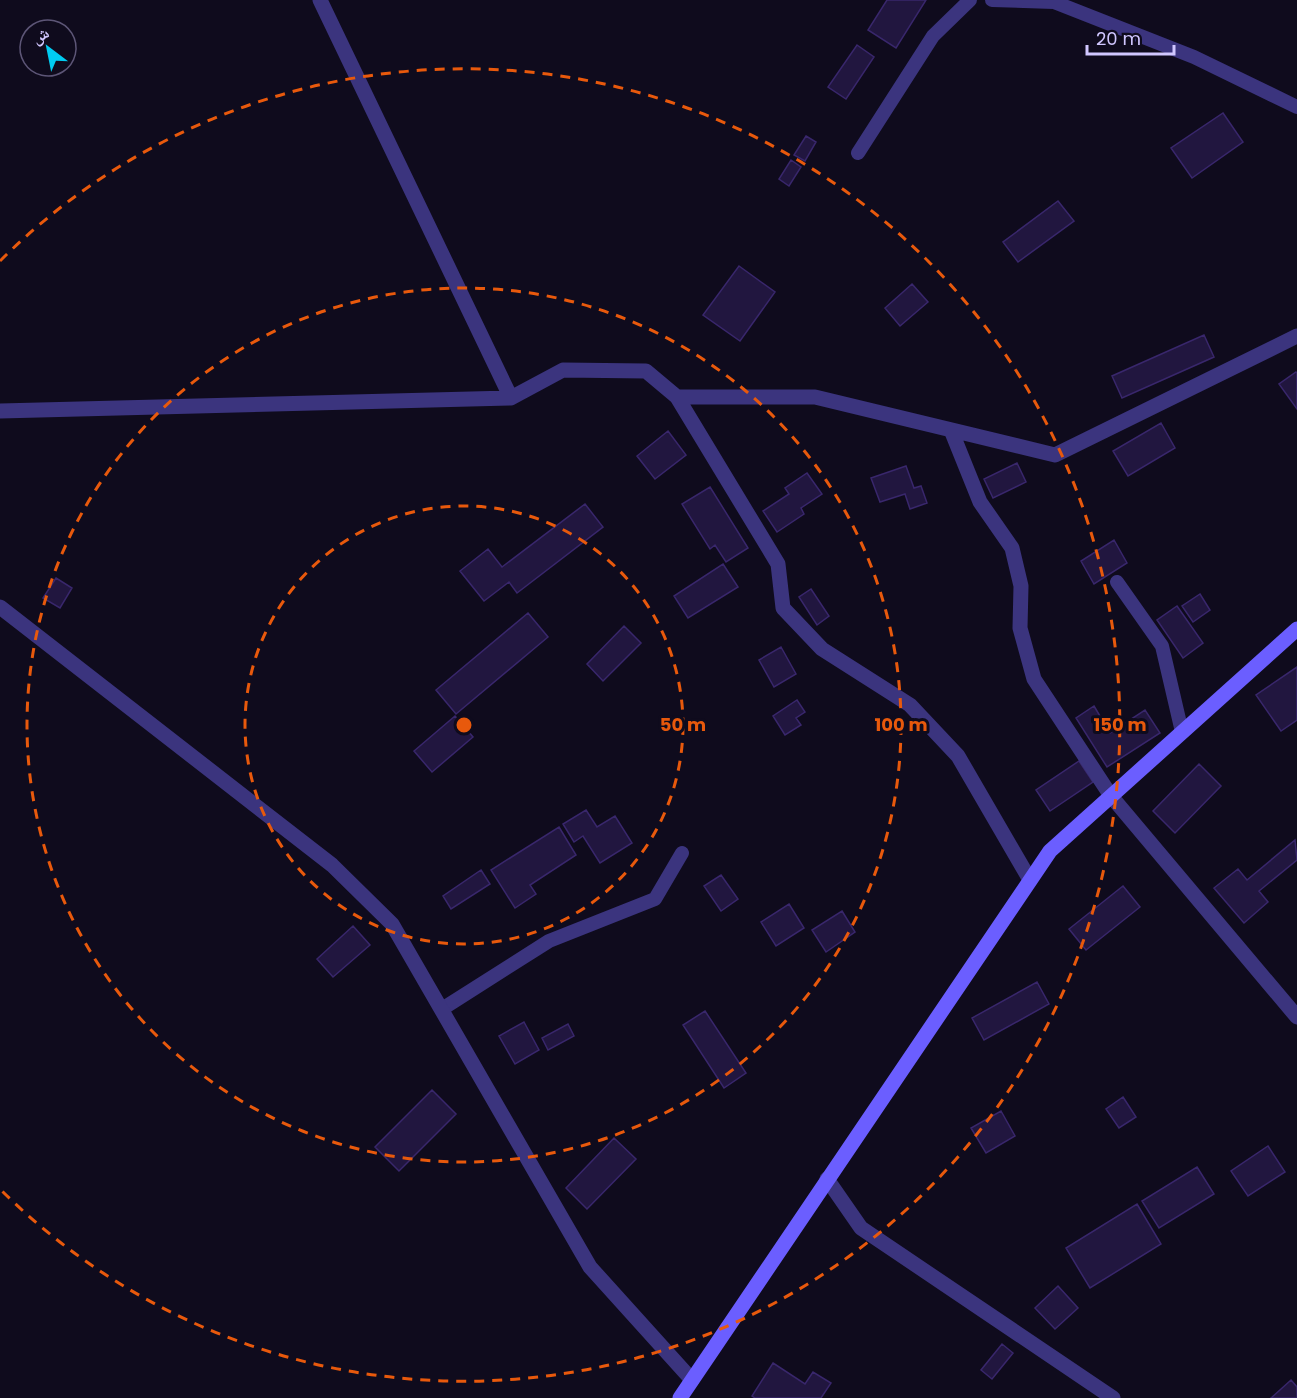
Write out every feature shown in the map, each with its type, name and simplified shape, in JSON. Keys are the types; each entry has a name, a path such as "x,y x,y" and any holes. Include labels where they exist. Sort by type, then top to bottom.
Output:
{"street":[{"path":"320,0 511,398"},
{"path":"677,397 815,397 1055,455 1297,336"},
{"path":"0,411 511,398 563,370 646,371 677,397 778,564 783,608 822,649 910,705 958,756 1030,880"},
{"path":"951,430 980,502 1012,548 1021,586 1020,628 1034,679 1110,796 1297,1017"},
{"path":"0,607 332,865 392,924 590,1267 692,1380"},
{"path":"680,1398 1050,851 1297,629"},
{"path":"827,1179 861,1228 1113,1398"}],"lane":[{"path":"858,153 933,36 970,0"},
{"path":"992,0 1054,2 1194,57 1297,107"},
{"path":"1117,582 1162,646 1182,732"},
{"path":"442,1010 549,941 655,899 682,853"}],"building":[{"path":"887,0 926,0 896,48 868,30"},
{"path":"857,45 874,57 846,99 828,87"},
{"path":"1223,113 1243,142 1192,178 1171,148"},
{"path":"806,136 816,142 805,161 794,155"},
{"path":"791,160 801,167 789,186 779,179"},
{"path":"1058,201 1074,221 1018,262 1003,242"},
{"path":"739,266 775,292 740,341 703,315"},
{"path":"912,284 928,302 900,326 885,308"},
{"path":"1204,335 1214,357 1122,398 1112,376"},
{"path":"1297,373 1297,409 1279,384"},
{"path":"1161,423 1175,448 1128,476 1113,451"},
{"path":"668,431 686,455 655,479 637,456"},
{"path":"1017,463 1026,482 993,498 984,479"},
{"path":"906,466 914,488 921,486 927,503 910,509 905,494 880,502 871,478"},
{"path":"807,473 822,494 801,508 804,514 777,532 763,511 789,494 785,488"},
{"path":"710,487 748,548 726,562 715,545 710,549 682,504"},
{"path":"585,504 603,527 517,593 509,582 484,601 460,571 488,549 502,567"},
{"path":"1114,540 1127,563 1094,584 1081,561"},
{"path":"723,564 738,587 688,618 674,596"},
{"path":"56,578 72,588 60,608 43,598"},
{"path":"811,589 829,616 817,625 799,597"},
{"path":"1200,594 1210,610 1193,622 1182,606"},
{"path":"1177,606 1203,643 1183,658 1157,620"},
{"path":"528,613 548,637 456,714 436,690"},
{"path":"624,626 641,643 603,681 587,664"},
{"path":"781,647 796,674 774,687 759,660"},
{"path":"1297,667 1297,720 1281,731 1256,695"},
{"path":"797,700 805,712 796,718 801,725 785,735 773,716"},
{"path":"1094,706 1110,733 1145,710 1160,733 1107,767 1076,718"},
{"path":"455,716 473,737 432,772 414,751"},
{"path":"1079,761 1093,782 1050,811 1036,790"},
{"path":"1199,764 1221,786 1175,833 1153,811"},
{"path":"586,810 597,827 615,816 632,843 600,863 583,836 574,842 563,824"},
{"path":"559,827 576,855 530,885 536,894 515,908 491,870"},
{"path":"1295,840 1297,860 1259,891 1268,902 1244,923 1214,888 1238,869 1247,880"},
{"path":"481,870 490,884 451,909 443,896"},
{"path":"721,875 738,899 721,911 704,886"},
{"path":"1123,886 1140,907 1086,950 1069,929"},
{"path":"789,904 804,928 776,946 761,922"},
{"path":"842,911 855,932 826,952 812,930"},
{"path":"353,926 370,945 333,977 317,959"},
{"path":"1037,982 1049,1004 984,1040 972,1018"},
{"path":"705,1011 746,1073 724,1088 683,1025"},
{"path":"524,1022 539,1050 515,1064 499,1036"},
{"path":"568,1024 574,1036 548,1050 542,1038"},
{"path":"432,1090 456,1114 399,1171 375,1147"},
{"path":"1123,1097 1136,1117 1119,1128 1106,1109"},
{"path":"1001,1111 1015,1136 986,1153 971,1128"},
{"path":"614,1138 636,1159 587,1209 566,1188"},
{"path":"1268,1146 1285,1172 1248,1196 1231,1171"},
{"path":"1197,1167 1214,1194 1159,1228 1142,1201"},
{"path":"1137,1204 1161,1244 1090,1288 1066,1248"},
{"path":"1058,1286 1078,1308 1055,1329 1035,1308"},
{"path":"1002,1344 1013,1353 992,1379 981,1370"},
{"path":"773,1363 805,1384 813,1372 831,1383 821,1398 755,1398 752,1396"},
{"path":"1291,1380 1297,1387 1297,1398 1271,1398"}]}
